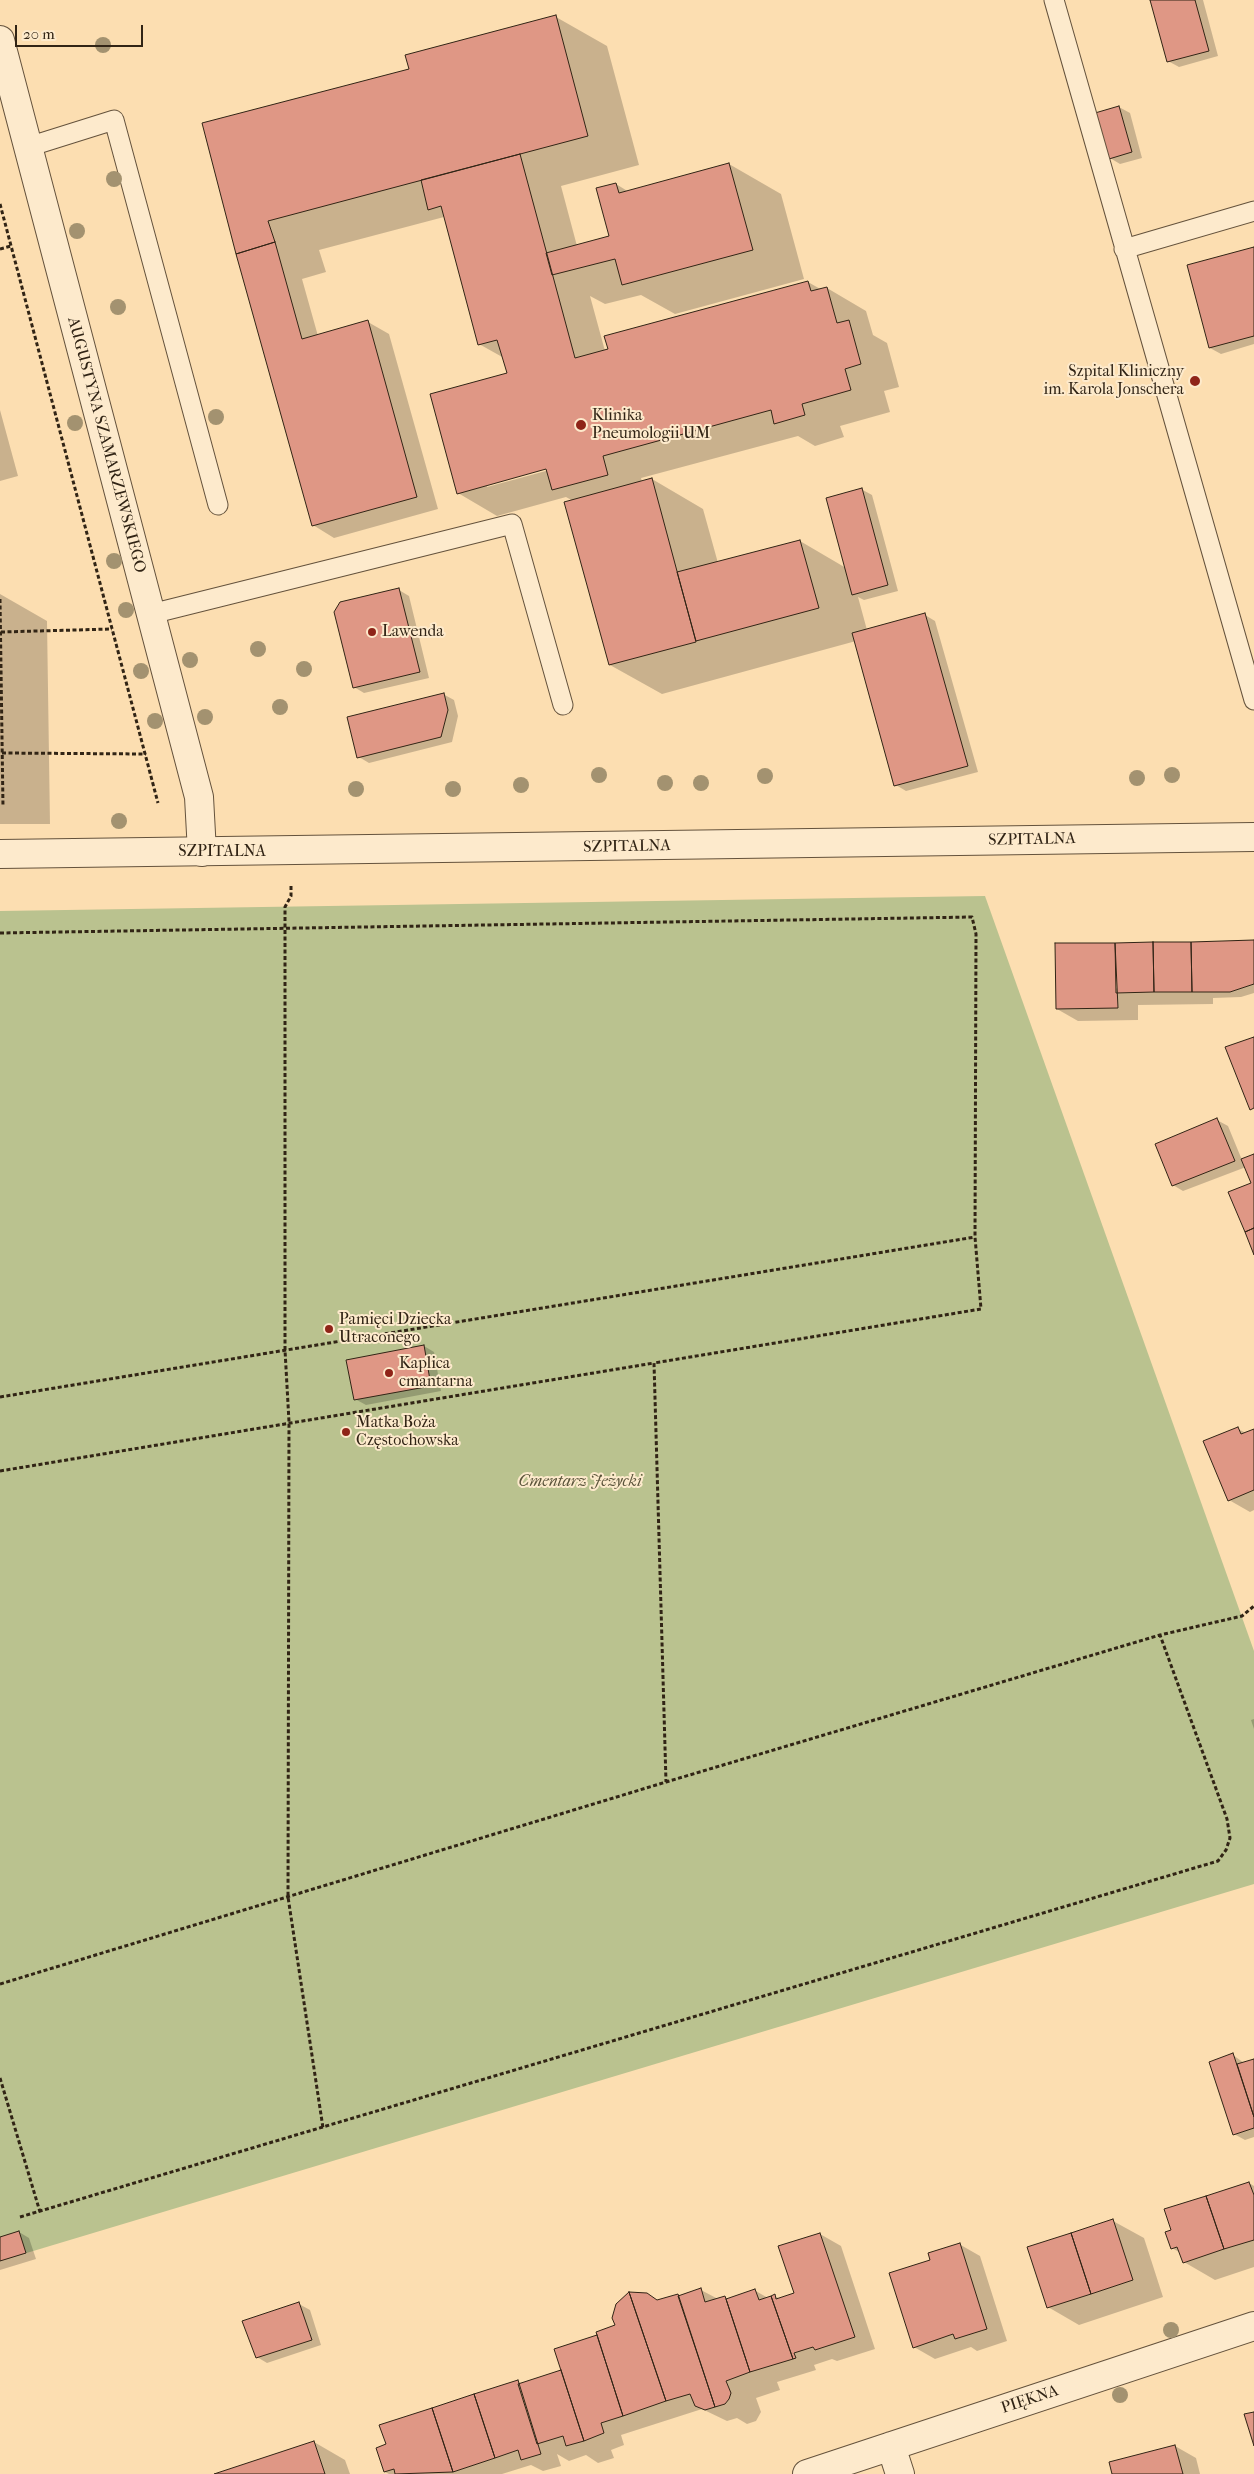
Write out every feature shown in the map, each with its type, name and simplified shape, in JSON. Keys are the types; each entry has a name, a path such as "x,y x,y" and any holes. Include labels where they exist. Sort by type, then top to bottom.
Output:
{"street":[{"name":"AUGUSTYNA SZAMARZEWSKIEGO","path":"0,40 6,85 28,147 199,797 202,852"},
{"name":"SZPITALNA","path":"0,854 291,852 1254,837"},
{"name":"PIĘKNA","path":"806,2474 1254,2326"},
{"path":"891,2446 900,2474"}],"lane":[{"path":"1054,0 1254,700"},
{"path":"28,147 114,120 218,505"},
{"path":"1124,249 1254,211"},
{"path":"151,614 512,524 563,705"}],"path":[{"path":"0,204 158,803"},
{"path":"0,249 11,246"},
{"path":"0,599 3,806"},
{"path":"0,632 112,630"},
{"path":"1,753 146,754"},
{"path":"291,852 291,896 285,907 284,1350 289,1422 288,1897 323,2128"},
{"path":"0,932 972,917 976,934 975,1237 981,1309 289,1422 0,1472"},
{"path":"0,1397 975,1237"},
{"path":"654,1363 666,1782"},
{"path":"0,1984 666,1782 1160,1635 1242,1616 1254,1606"},
{"path":"20,2218 1218,1861 1226,1850 1230,1838 1227,1819 1160,1635"},
{"path":"0,2078 40,2212"}],"green space":[{"name":"Cmentarz Jeżycki","path":"985,896 1254,1651 1254,1884 0,2261 0,911"}],"building":[{"path":"1150,0 1195,0 1209,51 1167,62"},
{"path":"556,15 588,136 268,221 275,242 236,254 202,123 409,69 405,55"},
{"path":"1119,106 1132,152 1109,159 1095,113"},
{"path":"520,154 575,358 608,349 604,336 808,281 811,291 827,287 837,323 849,320 861,364 845,369 851,390 802,404 805,415 774,424 771,410 603,456 608,475 552,490 546,469 457,494 430,394 507,373 497,340 478,345 441,206 428,210 421,180"},
{"path":"729,163 753,250 622,285 615,259 552,275 546,253 609,236 596,188 616,183 619,193"},
{"path":"275,242 302,339 368,320 417,497 312,526 236,254"},
{"path":"1254,247 1254,336 1209,348 1187,265"},
{"path":"652,478 696,642 609,665 564,502"},
{"path":"862,488 888,585 852,595 826,498"},
{"path":"800,540 819,608 696,641 677,572"},
{"path":"399,588 420,672 353,688 334,612 340,602"},
{"path":"925,613 968,766 894,786 852,633"},
{"path":"444,693 448,710 441,737 357,758 347,717"},
{"path":"1254,940 1254,984 1230,992 1192,992 1191,942"},
{"path":"1153,942 1154,992 1116,993 1115,943"},
{"path":"1153,942 1191,942 1192,992 1154,992"},
{"path":"1055,943 1115,943 1118,1008 1056,1009"},
{"path":"1254,1037 1254,1108 1250,1110 1225,1047"},
{"path":"1217,1118 1235,1161 1172,1186 1155,1144"},
{"path":"1254,1154 1254,1228 1245,1232 1228,1192 1251,1183 1241,1159"},
{"path":"1254,1228 1254,1255 1245,1232"},
{"name":"Kaplica cmantarna","path":"424,1345 431,1386 354,1400 346,1360"},
{"path":"1238,1427 1241,1434 1254,1429 1254,1490 1228,1501 1203,1441"},
{"path":"1233,2053 1254,2117 1254,2128 1233,2135 1209,2062"},
{"path":"1254,2059 1254,2117 1237,2064"},
{"path":"1249,2182 1254,2195 1254,2240 1224,2249 1206,2196"},
{"path":"1206,2196 1224,2249 1183,2263 1177,2247 1171,2249 1165,2232 1171,2230 1164,2209"},
{"path":"1113,2219 1133,2280 1091,2294 1071,2233"},
{"path":"19,2231 26,2253 0,2261 0,2237"},
{"path":"820,2233 855,2337 815,2350 813,2347 794,2353 796,2358 793,2359 771,2296 775,2294 776,2299 794,2293 778,2246"},
{"path":"1071,2233 1091,2294 1047,2308 1027,2247"},
{"path":"960,2243 987,2329 955,2339 953,2334 913,2348 889,2273 930,2260 928,2253"},
{"path":"701,2288 705,2302 725,2296 750,2372 726,2381 731,2393 729,2399 725,2404 715,2407 678,2296"},
{"path":"755,2289 759,2300 771,2296 793,2359 750,2372 726,2299"},
{"path":"629,2292 647,2293 657,2300 678,2294 715,2407 705,2410 695,2406 690,2394 666,2401"},
{"path":"629,2292 666,2401 623,2416 596,2332 615,2325 612,2318 616,2304"},
{"path":"299,2302 312,2340 256,2358 242,2321"},
{"path":"597,2335 623,2416 601,2423 604,2433 584,2441 554,2349"},
{"path":"561,2370 584,2441 566,2446 563,2436 537,2444 518,2384"},
{"path":"518,2380 541,2454 521,2460 518,2450 495,2458 474,2394"},
{"path":"474,2394 495,2458 453,2472 432,2408"},
{"path":"432,2408 453,2472 395,2474 394,2469 384,2472 376,2448 386,2444 379,2425"},
{"path":"1254,2412 1254,2446 1244,2414"},
{"path":"314,2441 325,2474 214,2474"},
{"path":"1175,2445 1183,2474 1112,2474 1109,2462"}],"place":[{"name":"Szpital Kliniczny im. Karola Jonschera","path":"1195,381"},
{"name":"Klinika Pneumologii UM","path":"581,425"},
{"name":"Lawenda","path":"372,632"},
{"name":"Pamięci Dziecka Utraconego","path":"329,1329"},
{"name":"Kaplica cmantarna","path":"389,1373"},
{"name":"Matka Boża Częstochowska","path":"346,1432"}]}
